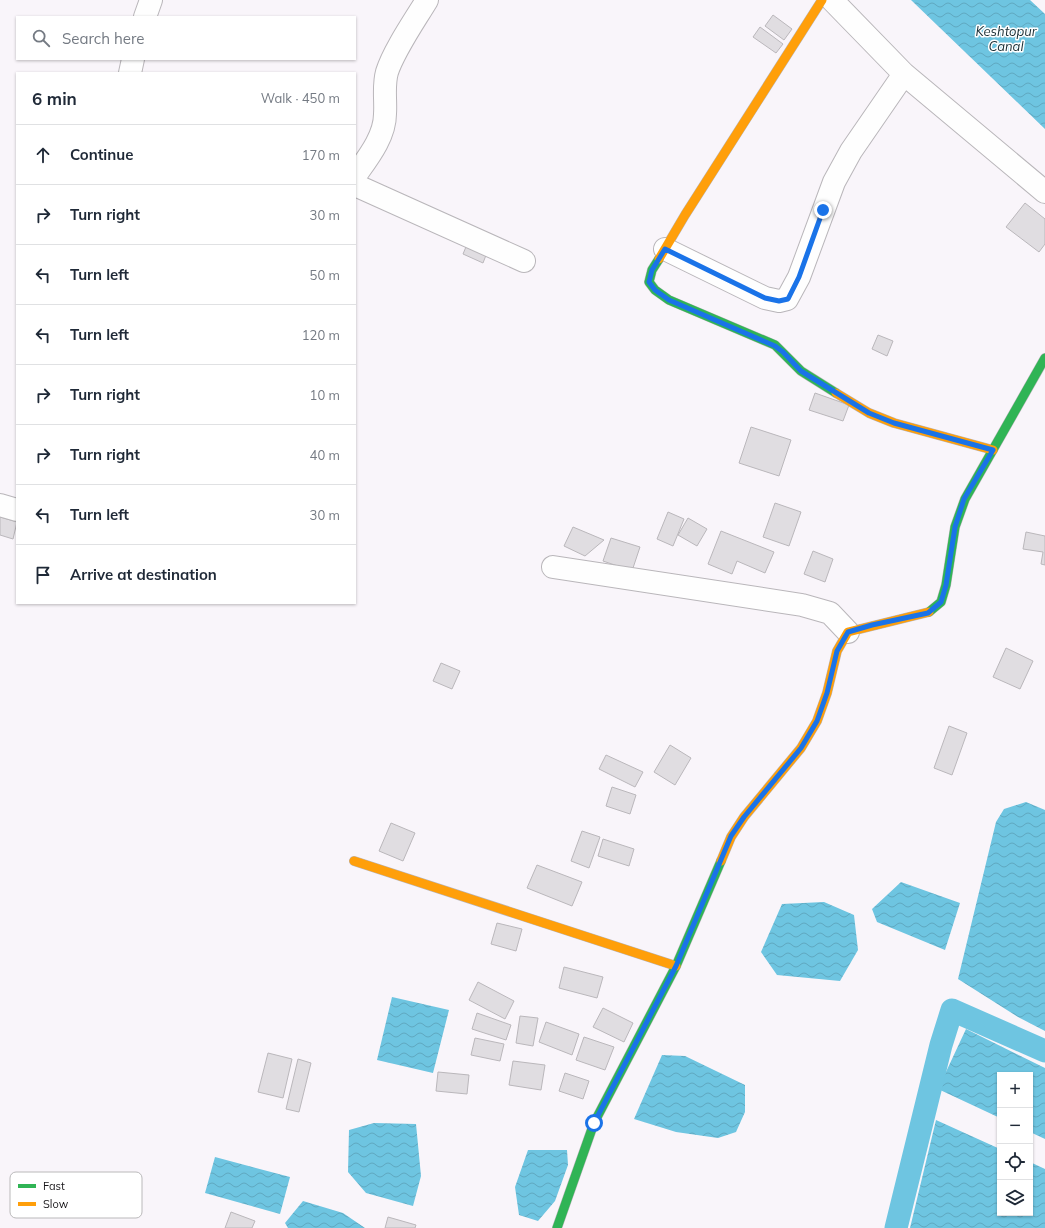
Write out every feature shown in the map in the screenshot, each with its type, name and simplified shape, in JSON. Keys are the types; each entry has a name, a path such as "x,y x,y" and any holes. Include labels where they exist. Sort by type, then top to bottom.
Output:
{"street":[{"path":"145,16 151,0"},
{"path":"356,175 370,154 382,132 386,116 384,95 387,72 394,56 427,0"},
{"path":"822,0 730,143 652,270 649,282 655,290 669,300 775,346 783,352 801,371 869,413 894,423 993,450"},
{"path":"832,0 904,74 1045,192"},
{"path":"130,72 133,60"},
{"path":"665,249 765,298 779,301 788,299 799,277 834,182 851,151 904,74"},
{"path":"356,185 524,260"},
{"path":"557,1228 594,1123 676,966 731,836 744,817 801,748 817,721 827,693 837,651 848,632 872,625 928,613 941,602 946,585 955,527 964,499 1045,358"},
{"path":"0,505 16,510"},
{"path":"553,567 802,605 830,613 848,632"},
{"path":"354,861 676,966"}],"water":[{"name":"Keshtopur Canal","path":"911,0 1030,0 1045,14 1045,129"},
{"path":"1026,802 1045,810 1045,1031 1018,1017 958,979 996,822 1004,809"},
{"path":"901,882 960,903 945,950 877,922 872,909"},
{"path":"824,902 854,915 858,950 840,981 777,975 761,952 782,904"},
{"path":"392,997 449,1010 433,1073 377,1060"},
{"path":"966,1029 1045,1068 1045,1139 1033,1133 1033,1072 997,1072 997,1117 938,1089"},
{"path":"662,1055 685,1056 745,1085 745,1112 736,1132 718,1138 676,1132 634,1119"},
{"path":"936,1120 997,1148 997,1216 1033,1216 1033,1163 1045,1169 1045,1228 910,1228"},
{"path":"374,1123 416,1124 421,1176 413,1206 366,1193 348,1172 349,1130"},
{"path":"528,1150 567,1150 568,1165 555,1201 538,1221 519,1215 515,1187"},
{"path":"215,1157 290,1177 280,1214 205,1193"},
{"path":"303,1201 343,1213 365,1228 288,1228 285,1223"}],"building":[{"path":"773,15 792,29 784,40 765,26"},
{"path":"760,27 783,44 776,53 753,37"},
{"path":"1025,203 1045,219 1045,244 1039,252 1006,227"},
{"path":"468,242 488,250 483,263 463,254"},
{"path":"878,335 893,341 887,356 872,349"},
{"path":"815,393 849,405 843,421 809,410"},
{"path":"751,427 791,440 779,476 739,463"},
{"path":"775,503 801,512 789,546 763,537"},
{"path":"668,512 684,519 673,546 657,539"},
{"path":"0,517 16,522 13,539 0,535"},
{"path":"688,518 707,529 697,546 678,535"},
{"path":"573,527 604,540 585,556 564,546"},
{"path":"721,531 774,552 765,573 737,561 732,574 708,564"},
{"path":"1026,532 1045,536 1045,565 1041,564 1043,552 1023,549"},
{"path":"611,538 640,547 632,571 603,561"},
{"path":"813,551 833,559 825,582 804,574"},
{"path":"1006,648 1033,661 1020,689 993,677"},
{"path":"441,663 460,671 452,689 433,681"},
{"path":"949,726 967,733 952,775 934,768"},
{"path":"670,745 691,758 675,785 654,772"},
{"path":"606,755 643,772 635,787 599,769"},
{"path":"612,787 636,795 630,814 606,806"},
{"path":"391,823 415,833 403,861 379,851"},
{"path":"582,831 600,837 589,868 571,861"},
{"path":"603,839 634,849 629,866 598,856"},
{"path":"537,865 582,882 572,906 527,888"},
{"path":"497,923 522,929 516,951 491,944"},
{"path":"564,967 603,977 597,998 559,988"},
{"path":"478,982 514,1001 505,1019 469,1000"},
{"path":"603,1008 633,1023 624,1042 593,1027"},
{"path":"477,1013 511,1025 506,1040 472,1029"},
{"path":"520,1016 538,1018 533,1046 516,1043"},
{"path":"546,1022 579,1034 572,1055 539,1042"},
{"path":"584,1037 614,1047 605,1070 576,1060"},
{"path":"475,1038 504,1044 500,1061 471,1055"},
{"path":"268,1053 292,1059 283,1098 258,1092"},
{"path":"298,1059 311,1063 299,1112 286,1109"},
{"path":"513,1061 545,1065 541,1090 509,1085"},
{"path":"438,1072 469,1075 467,1094 436,1091"},
{"path":"565,1073 589,1081 583,1099 559,1091"},
{"path":"231,1212 255,1221 252,1228 225,1228"},
{"path":"388,1217 416,1225 415,1228 385,1228"}],"waterway":[{"path":"896,1228 941,1045 952,1010 1045,1051"}],"traffic: fast":[{"path":"659,259 652,270 649,282 655,290 669,300 775,345 801,371 836,393"},
{"path":"929,612 941,602 946,585 955,527 965,499 1045,358"},
{"path":"557,1228 594,1123 676,966 721,861"}],"traffic: slow":[{"path":"659,259 685,215 822,0"},
{"path":"836,393 869,413 894,423 993,450"},
{"path":"721,861 731,837 744,817 801,748 817,721 827,693 837,651 848,632 929,612"},
{"path":"354,861 676,966"}],"route":[{"path":"594,1123 676,966 731,836 758,799 801,748 817,721 827,693 837,651 848,632 872,625 928,613 941,602 946,585 955,527 964,499 993,450 894,423 869,413 801,371 783,352 775,346 669,300 655,290 649,282 652,270 665,249 765,298 779,301 788,299 799,277 823,210"}]}
